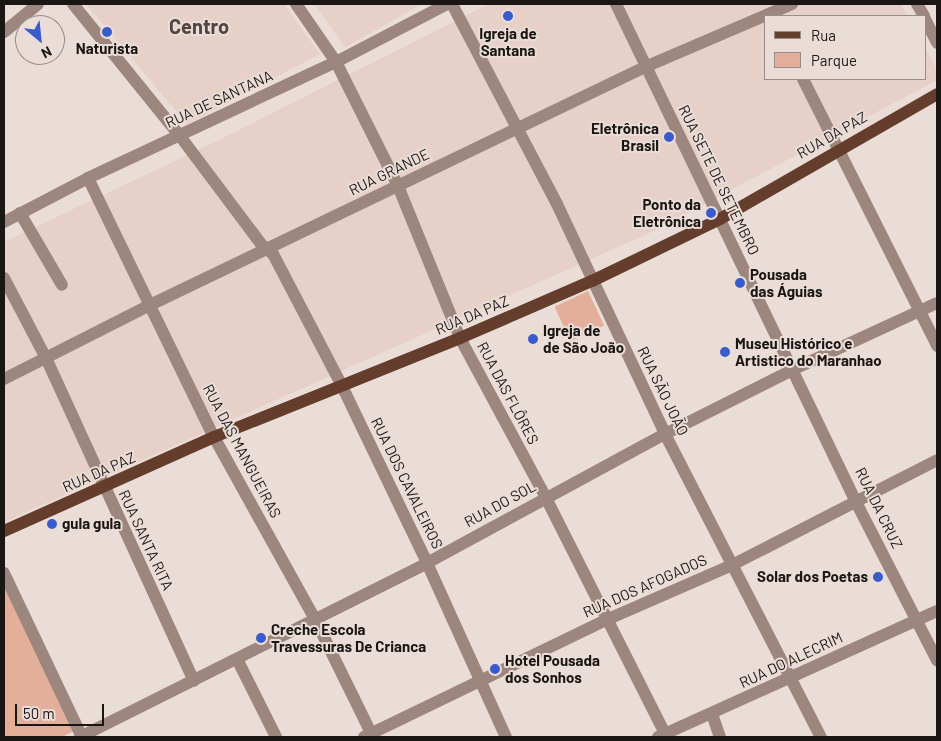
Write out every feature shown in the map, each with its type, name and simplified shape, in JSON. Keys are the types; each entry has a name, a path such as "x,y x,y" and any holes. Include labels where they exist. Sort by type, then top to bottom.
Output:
{"main road":[{"name":"RUA DA PAZ","path":"4,531 104,488 214,437 460,338 592,281 720,219 937,94"}],"street":[{"path":"4,32 38,4"},
{"name":"RUA DOS CAVALEIROS","path":"73,4 180,136 261,244 273,254 342,386 427,563 506,737"},
{"name":"RUA DAS FLÔRES","path":"296,4 336,62 398,186 460,338 546,498 662,736"},
{"name":"RUA DE SANTANA","path":"4,222 88,178 336,62 447,4"},
{"name":"RUA SÃO JOÃO","path":"452,4 557,204 665,434 821,737"},
{"name":"RUA SETE DE SETEMBRO","path":"616,4 645,67 794,369"},
{"name":"RUA GRANDE","path":"771,15 792,4"},
{"name":"RUA GRANDE","path":"4,379 150,305 268,250 645,67 764,18"},
{"path":"926,21 937,43"},
{"path":"803,80 937,346"},
{"name":"RUA DAS MANGUEIRAS","path":"88,178 214,437 315,619 369,736"},
{"path":"20,213 62,285"},
{"name":"RUA SANTA RITA","path":"4,278 46,358 194,681"},
{"name":"RUA DO SOL","path":"81,737 427,563 665,434 794,369 937,303"},
{"name":"RUA DA CRUZ","path":"794,369 856,502 937,660"},
{"name":"RUA DOS AFOGADOS","path":"369,736 606,620 732,565 937,460"},
{"path":"4,573 81,737"},
{"name":"RUA DO ALECRIM","path":"662,736 937,611"},
{"path":"237,659 276,737"},
{"path":"712,714 720,737"}],"shaded area":[{"path":"86,4 284,4 320,54 187,124"},
{"path":"314,4 422,4 345,47"},
{"path":"489,4 901,4 907,15 764,15 764,80 926,80 926,50 935,66 937,80 656,230 4,522 4,242 219,140"}],"green space":[{"path":"588,291 604,325 571,341 554,307"},
{"path":"4,583 74,731 62,737 4,737"}],"place":[{"name":"Igreja de Santana","path":"508,16"},
{"name":"Naturista","path":"107,32"},
{"name":"Eletrônica Brasil","path":"669,137"},
{"name":"Ponto da Eletrônica","path":"711,213"},
{"name":"Pousada das Águias","path":"740,283"},
{"name":"Igreja de de São João","path":"533,339"},
{"name":"Museu Histórico e Artistico do Maranhao","path":"725,352"},
{"name":"gula gula","path":"52,524"},
{"name":"Solar dos Poetas","path":"878,577"},
{"name":"Creche Escola Travessuras De Crianca","path":"261,638"},
{"name":"Hotel Pousada dos Sonhos","path":"495,669"}],"district":[{"name":"Centro","path":"199,26"}]}
